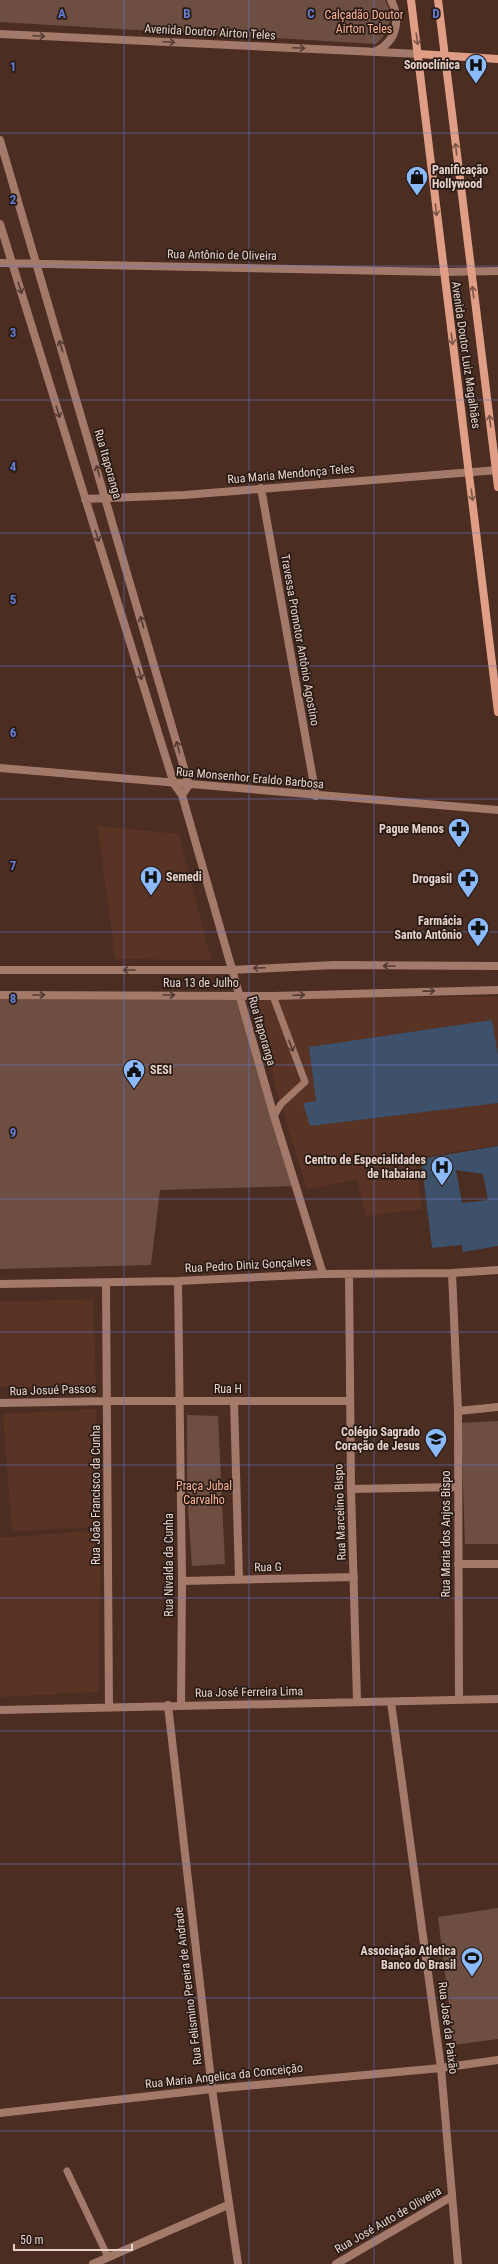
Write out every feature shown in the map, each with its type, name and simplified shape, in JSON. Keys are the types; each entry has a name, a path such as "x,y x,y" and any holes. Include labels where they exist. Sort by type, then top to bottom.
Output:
{"street":[{"path":"375,52 388,44 396,30 397,16 391,0"},
{"name":"Avenida Doutor Luiz Magalhães","path":"411,0 419,54 443,272 470,472 498,712"},
{"name":"Avenida Doutor Luiz Magalhães","path":"438,0 498,487"},
{"name":"Avenida Doutor Airton Teles","path":"0,34 419,54"},
{"path":"419,54 498,59"},
{"name":"Rua Itaporanga","path":"0,140 189,785"},
{"name":"Rua Itaporanga","path":"0,224 174,784 182,795 231,970 323,1274"},
{"name":"Rua Antônio de Oliveira","path":"0,263 443,272 498,271"},
{"name":"Rua Maria Mendonça Teles","path":"85,499 184,495 497,470"},
{"name":"Travessa Promotor Antônio Agostino","path":"261,488 316,796"},
{"name":"Rua Monsenhor Eraldo Barbosa","path":"0,768 316,796 498,810"},
{"path":"182,795 189,785"},
{"name":"Rua 13 de Julho","path":"0,970 231,970 335,965 498,966"},
{"name":"Rua 13 de Julho","path":"0,995 273,996 498,990"},
{"name":"Rua Pedro Diniz Gonçalves","path":"0,1284 178,1281 323,1274 452,1273 498,1270"},
{"name":"Rua Maria dos Anjos Bispo","path":"452,1273 458,1411 459,1700"},
{"name":"Rua Marcelino Bispo","path":"349,1274 349,1400 357,1701"},
{"name":"Rua Nivalda da Cunha","path":"178,1281 182,1581 181,1705"},
{"name":"Rua João Francisco da Cunha","path":"106,1283 109,1708"},
{"name":"Rua H","path":"107,1400 349,1400"},
{"name":"Rua Josué Passos","path":"0,1404 107,1400"},
{"path":"234,1401 239,1579"},
{"path":"458,1411 498,1407"},
{"path":"351,1489 458,1487"},
{"path":"458,1564 498,1564"},
{"name":"Rua G","path":"182,1581 354,1577"},
{"name":"Rua José Ferreira Lima","path":"0,1710 109,1708 168,1705 498,1699"},
{"name":"Rua José da Paixão","path":"391,1702 441,2068 458,2264"},
{"name":"Rua Felismino Pereira de Andrade","path":"168,1705 212,2088 228,2205 238,2264"},
{"name":"Rua Maria Angelica da Conceição","path":"0,2113 212,2088 441,2068 498,2060"},
{"name":"Rua José Auto de Oliveira","path":"336,2264 451,2196"},
{"path":"93,2264 228,2205"}],"lane":[{"path":"273,996 305,1082 281,1104 274,1116"},
{"path":"67,2171 108,2257"}],"shaded area":[{"name":"Semedi","path":"98,826 179,834 211,960 115,959"},
{"path":"248,996 498,997 498,1055 492,1020 309,1047 316,1101 303,1103 310,1126 498,1103 498,1145 415,1158 422,1209 366,1216 357,1180 307,1189"},
{"path":"93,1299 96,1387 0,1387 0,1302"},
{"path":"96,1409 97,1527 12,1531 3,1414"},
{"path":"101,1530 98,1692 0,1697 0,1538"}],"green space":[{"name":"Calçadão Doutor Airton Teles","path":"0,0 385,0 390,12 390,18 387,29 376,44 0,22"},
{"name":"SESI","path":"0,995 239,995 296,1186 160,1190 151,1265 0,1269"},
{"name":"Praça Jubal Carvalho","path":"187,1415 218,1416 225,1564 192,1566 187,1495"},
{"path":"498,1421 498,1544 465,1544 461,1423"},
{"name":"Associação Atletica Banco do Brasil","path":"498,1908 498,2039 454,2045 438,1917"}],"building":[{"path":"492,1020 498,1055 498,1103 310,1126 303,1103 316,1101 309,1047"},
{"name":"Centro de Especialidades de Itabaiana","path":"498,1146 498,1246 463,1252 462,1245 432,1248 421,1159","holes":["456,1170 483,1174 488,1200 462,1203"]}],"place":[{"name":"Sonoclínica","path":"476,84"},
{"name":"Panificação Hollywood","path":"417,196"},
{"name":"Pague Menos","path":"459,848"},
{"name":"Semedi","path":"151,896"},
{"name":"Drogasil","path":"468,898"},
{"name":"Farmácia Santo Antônio","path":"478,948"},
{"name":"SESI","path":"134,1090"},
{"name":"Centro de Especialidades de Itabaiana","path":"442,1186"},
{"name":"Colégio Sagrado Coração de Jesus","path":"436,1458"},
{"name":"Associação Atletica Banco do Brasil","path":"472,1978"}]}
